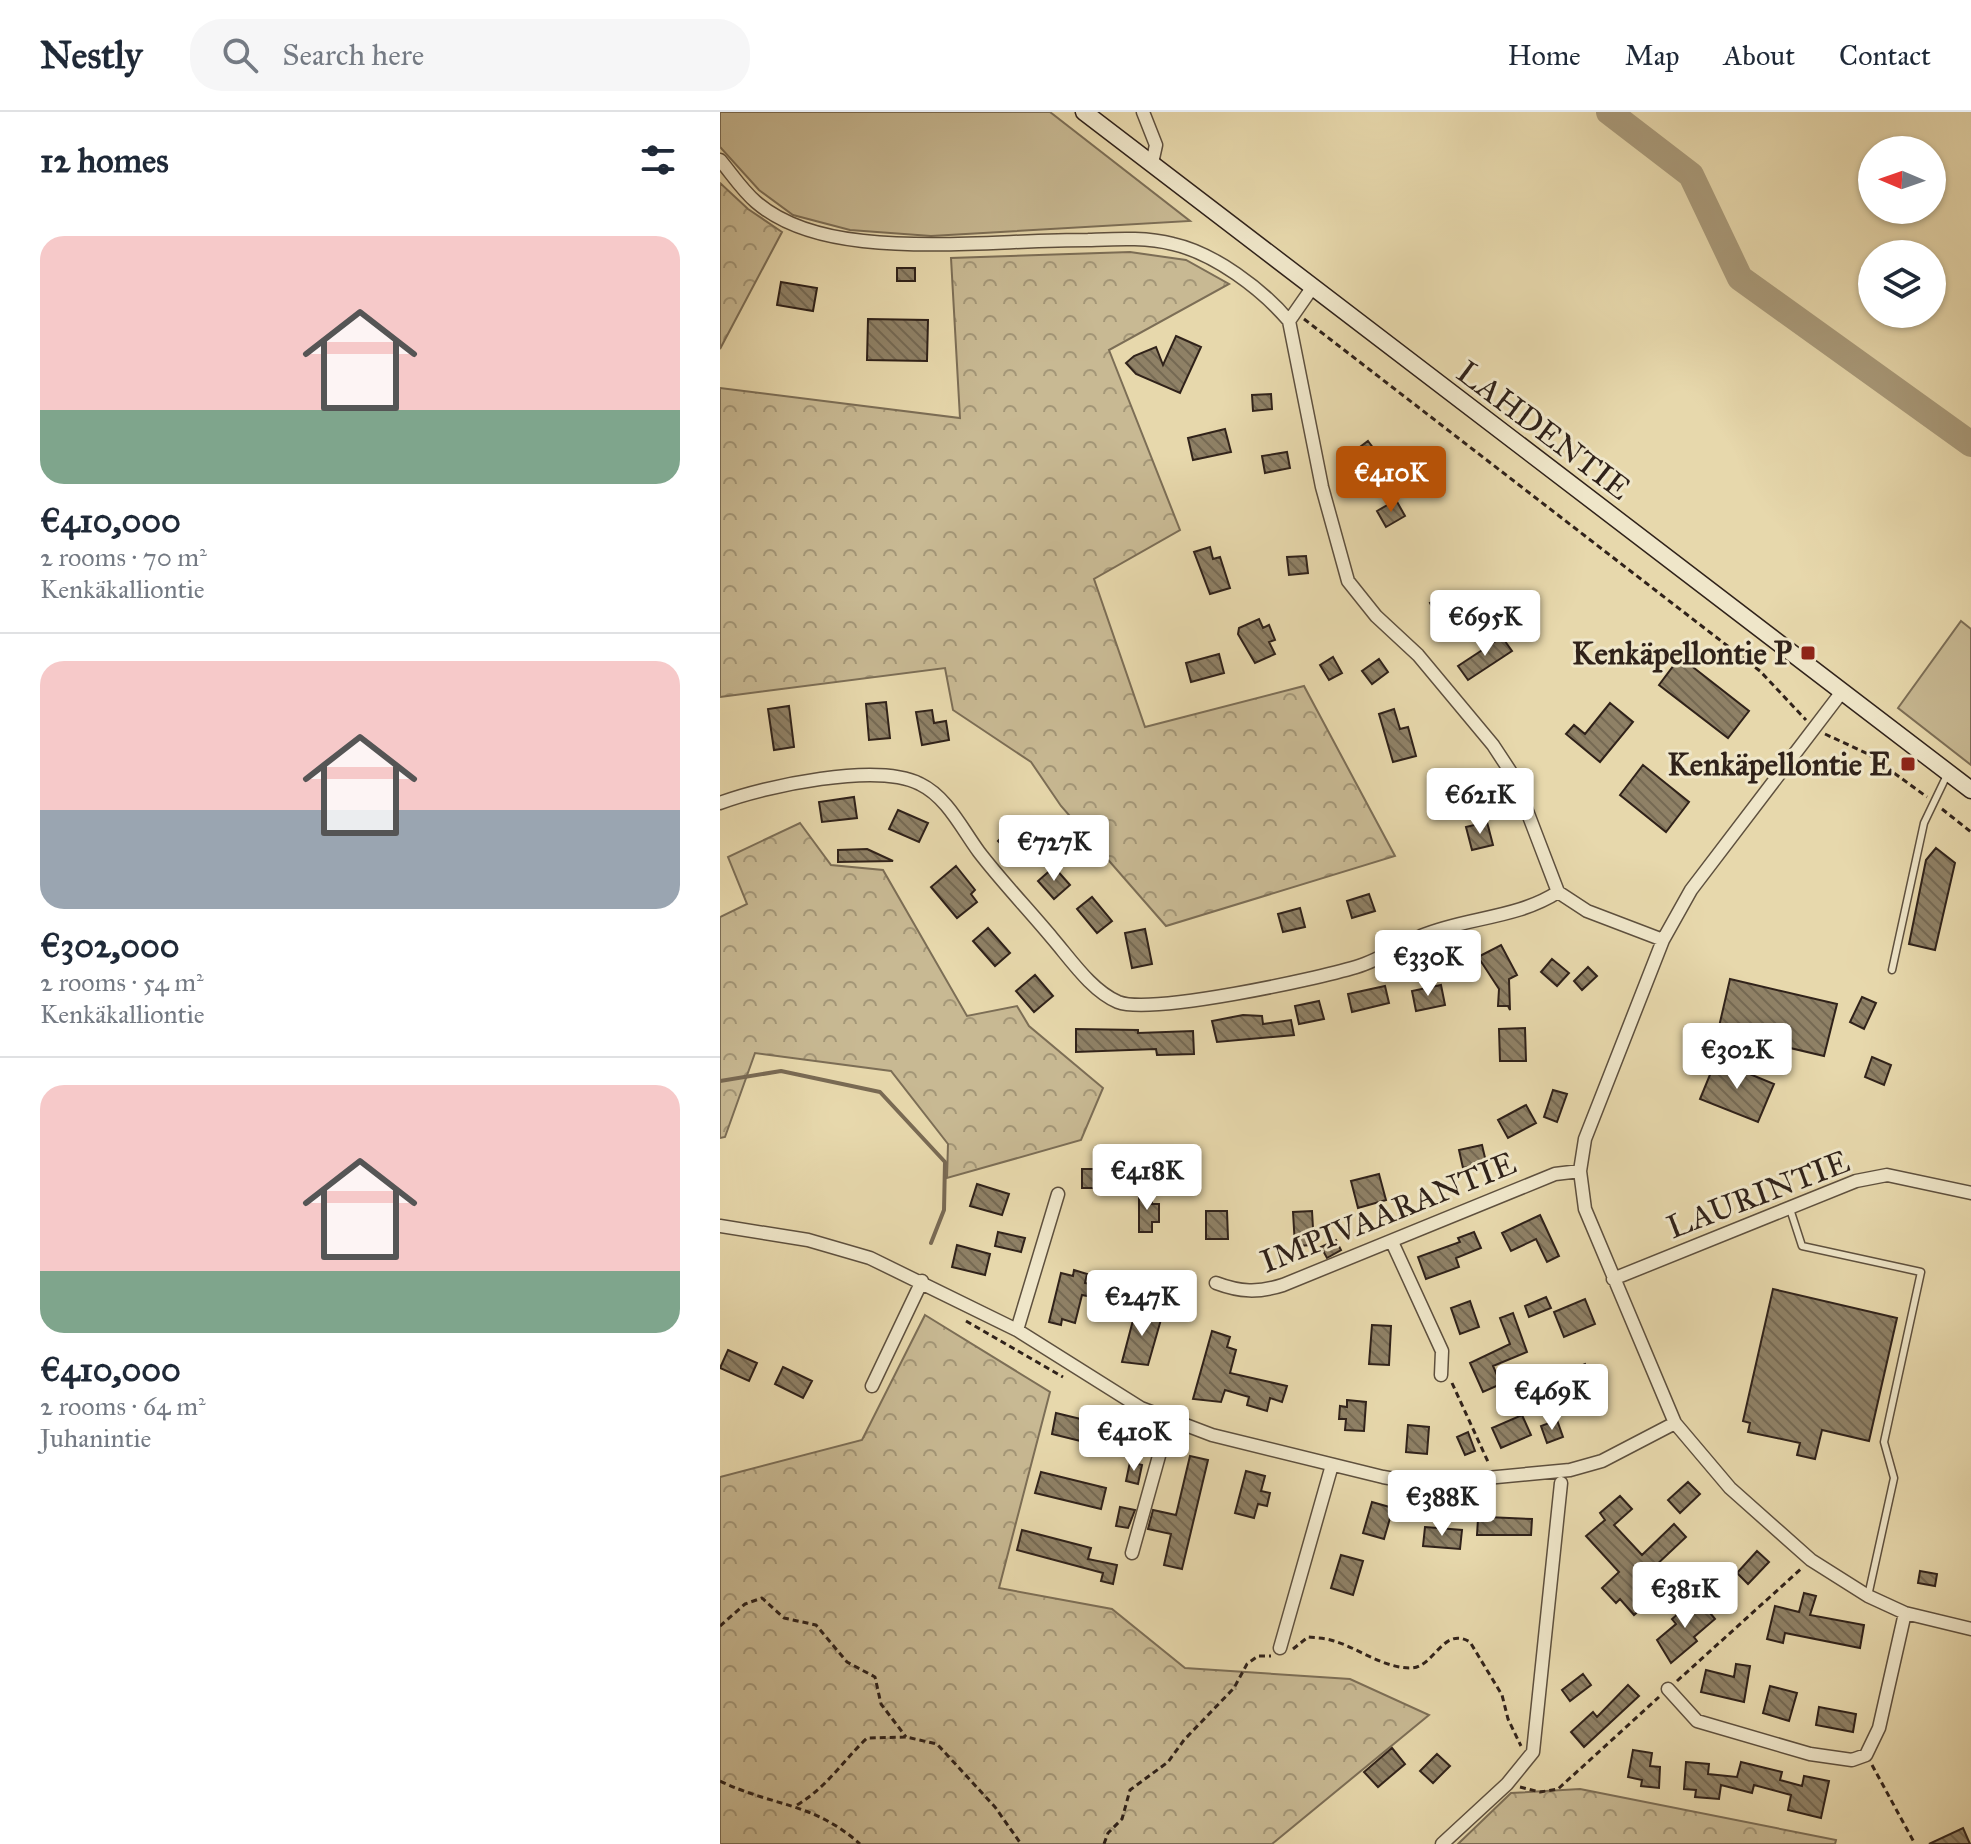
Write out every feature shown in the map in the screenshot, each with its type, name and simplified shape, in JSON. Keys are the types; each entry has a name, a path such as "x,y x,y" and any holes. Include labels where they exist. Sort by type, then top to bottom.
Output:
{"main road":[{"name":"LAHDENTIE","path":"1084,112 1971,790"}],"street":[{"path":"1143,112 1156,145 1152,163"},
{"path":"720,160 755,202 792,224 839,238 909,246 1085,240 1173,244 1196,251 1292,315"},
{"path":"1312,288 1292,315 1322,487 1348,581 1376,616 1418,655 1493,745 1514,777 1558,892 1587,911 1663,940"},
{"path":"1841,693 1691,890 1663,940 1585,1139 1580,1171 1585,1209 1675,1423 1730,1488 1811,1560 1868,1596 1905,1613 1971,1629"},
{"path":"720,803 753,790 873,774 897,776 921,784 941,799 980,853 1087,978 1119,1002 1151,1006 1265,988 1356,967 1387,956 1422,936 1519,911 1558,892"},
{"name":"IMPIVAARANTIE","path":"1216,1283 1234,1290 1259,1292 1392,1242 1555,1174 1580,1171"},
{"name":"LAURINTIE","path":"1613,1279 1856,1181 1887,1175 1971,1193"},
{"path":"1017,1330 1058,1194"},
{"path":"720,1226 808,1240 870,1258 1017,1330 1141,1408 1169,1420 1212,1435 1423,1484 1570,1470 1602,1461 1675,1423"},
{"path":"1392,1242 1442,1351 1442,1369"},
{"path":"872,1386 922,1281"},
{"path":"1132,1553 1169,1420"},
{"path":"1279,1653 1332,1465"},
{"path":"1442,1844 1507,1784 1533,1752 1561,1483"},
{"path":"1668,1689 1697,1721 1810,1754 1852,1760 1866,1755 1879,1728 1905,1613"}],"lane":[{"path":"1892,970 1924,823 1948,773"},
{"path":"1789,1209 1802,1246 1921,1272 1884,1442 1894,1478 1868,1596"}],"path":[{"path":"1292,315 1760,671 1778,687 1793,709 1815,727 1868,754 1971,832"},
{"path":"961,1318 1069,1380"},
{"path":"1442,1369 1496,1479"},
{"path":"720,1626 745,1604 762,1598 784,1618 816,1625 847,1662 875,1677 881,1704 906,1737"},
{"path":"1104,1844 1108,1833 1122,1819 1130,1790 1168,1762 1184,1740 1234,1688 1247,1664 1258,1656 1279,1653 1308,1637 1331,1639 1385,1662 1418,1667 1449,1639 1464,1638 1470,1642 1502,1695 1508,1708 1508,1719 1527,1759"},
{"path":"797,1805 822,1789 845,1758 867,1738 906,1737 937,1744 951,1757 1021,1844"},
{"path":"1866,1755 1915,1844"},
{"path":"720,1781 753,1797 797,1805 836,1822 860,1844"}],"green space":[{"path":"720,112 1050,112 1190,221 931,236 850,230 793,215 759,190 720,147"},
{"path":"720,183 748,209 782,232 720,349"},
{"path":"1130,252 1186,260 1229,284 1109,350 1180,530 1094,579 1145,727 1304,686 1395,856 1166,926 1061,806 1031,762 953,710 945,668 720,697 720,388 960,418 951,258"},
{"path":"1961,621 1971,629 1971,765 1898,708"},
{"path":"800,823 831,865 883,870 967,1016 1017,1006 1029,1026 1103,1088 1081,1140 947,1178 948,1144 891,1071 755,1053 725,1137 720,1138 720,917 747,904 728,857"},
{"path":"925,1315 1050,1392 999,1588 1112,1609 1185,1668 1350,1679 1429,1715 1272,1844 720,1844 720,1477 862,1440"},
{"path":"1580,1789 1836,1840 1835,1844 1458,1844 1511,1793"}],"building":[{"path":"897,268 915,268 915,281 897,281"},
{"path":"781,282 817,288 813,311 777,305"},
{"path":"868,319 928,320 927,361 867,360"},
{"path":"1176,336 1201,347 1180,393 1136,374 1126,363 1134,356 1156,347 1163,365"},
{"path":"1271,394 1272,409 1253,411 1252,395"},
{"path":"1225,429 1231,452 1193,460 1188,438"},
{"path":"1368,441 1377,453 1356,468 1348,456"},
{"path":"1287,452 1290,468 1265,473 1262,456"},
{"path":"1396,500 1405,516 1386,527 1377,511"},
{"path":"1210,547 1213,559 1220,557 1230,588 1210,594 1194,552"},
{"path":"1306,556 1308,573 1289,575 1287,557"},
{"path":"1446,594 1456,610 1439,620 1430,603"},
{"path":"1259,619 1263,628 1269,625 1275,640 1269,642 1275,654 1255,663 1238,634 1239,628"},
{"path":"1502,637 1512,651 1468,680 1458,666"},
{"path":"1219,654 1224,673 1191,682 1186,663"},
{"path":"1333,657 1342,673 1329,680 1320,665"},
{"path":"1680,657 1749,711 1728,738 1659,685"},
{"path":"1379,659 1388,672 1372,684 1362,671"},
{"path":"886,702 890,738 869,740 866,704"},
{"path":"1610,703 1633,722 1600,762 1566,734 1574,725 1585,734"},
{"path":"789,706 794,747 774,750 768,709"},
{"path":"1394,709 1400,729 1408,727 1416,756 1393,762 1379,714"},
{"path":"932,710 934,723 946,721 949,740 922,745 916,712"},
{"path":"1643,765 1689,802 1666,832 1620,795"},
{"path":"854,797 857,818 822,822 819,802"},
{"path":"898,810 928,823 919,842 889,829"},
{"path":"1487,822 1493,845 1472,850 1466,827"},
{"path":"1013,826 1033,847 1018,861 998,841"},
{"path":"1936,848 1955,863 1935,950 1909,944 1926,860"},
{"path":"867,849 893,861 838,862 838,850"},
{"path":"956,866 975,890 971,894 977,902 957,918 931,887"},
{"path":"1054,867 1070,885 1054,899 1038,881"},
{"path":"1369,894 1375,911 1352,918 1347,901"},
{"path":"1092,897 1112,921 1097,933 1077,909"},
{"path":"1300,908 1305,927 1283,932 1278,914"},
{"path":"988,928 1010,953 995,966 973,941"},
{"path":"1145,929 1152,964 1132,968 1125,933"},
{"path":"1466,942 1468,953 1455,956 1452,946"},
{"path":"1501,945 1517,975 1509,979 1510,1010 1508,1006 1498,1006 1499,989 1478,957"},
{"path":"1552,959 1569,973 1557,986 1541,972"},
{"path":"1588,967 1597,976 1582,990 1574,981"},
{"path":"1035,975 1053,996 1034,1012 1016,991"},
{"path":"1730,979 1837,1004 1824,1056 1718,1031"},
{"path":"1441,985 1445,1005 1416,1011 1412,991"},
{"path":"1385,986 1389,1003 1352,1012 1348,994"},
{"path":"1862,997 1876,1003 1864,1029 1850,1022"},
{"path":"1319,1001 1324,1019 1299,1024 1295,1006"},
{"path":"1243,1015 1262,1016 1263,1024 1291,1020 1294,1035 1217,1042 1212,1021"},
{"path":"1525,1028 1526,1061 1500,1061 1499,1029"},
{"path":"1076,1029 1138,1030 1138,1033 1193,1031 1194,1054 1157,1055 1156,1049 1076,1052"},
{"path":"1872,1057 1891,1065 1884,1085 1865,1077"},
{"path":"1716,1060 1774,1084 1758,1122 1700,1099"},
{"path":"1553,1090 1567,1094 1557,1122 1544,1117"},
{"path":"1526,1105 1536,1123 1508,1138 1498,1120"},
{"path":"1482,1145 1486,1162 1463,1168 1459,1150"},
{"path":"1082,1169 1113,1169 1113,1188 1082,1188"},
{"path":"1379,1174 1386,1200 1358,1208 1351,1181"},
{"path":"977,1184 1009,1194 1002,1215 970,1206"},
{"path":"1139,1191 1152,1191 1152,1204 1159,1204 1159,1222 1152,1222 1152,1232 1139,1232"},
{"path":"1206,1211 1227,1211 1228,1239 1206,1239"},
{"path":"1312,1211 1314,1245 1295,1246 1293,1212"},
{"path":"1540,1215 1559,1256 1547,1262 1536,1239 1511,1251 1502,1233"},
{"path":"998,1232 1025,1238 1021,1252 995,1246"},
{"path":"1474,1232 1481,1248 1456,1258 1459,1267 1426,1279 1418,1257 1460,1242 1458,1238"},
{"path":"1336,1240 1341,1250 1327,1258 1321,1247"},
{"path":"957,1245 990,1254 985,1275 952,1267"},
{"path":"1074,1270 1087,1274 1085,1283 1136,1293 1133,1305 1082,1295 1075,1323 1062,1319 1061,1325 1049,1322 1061,1273 1073,1276"},
{"path":"1166,1272 1184,1272 1184,1287 1166,1287"},
{"path":"1773,1289 1897,1318 1869,1441 1822,1430 1815,1459 1797,1455 1800,1443 1748,1432 1750,1423 1743,1421"},
{"path":"1546,1297 1551,1308 1529,1317 1525,1306"},
{"path":"1585,1299 1595,1324 1564,1337 1554,1312"},
{"path":"1470,1301 1479,1327 1460,1334 1451,1308"},
{"path":"1136,1309 1162,1316 1148,1365 1122,1362"},
{"path":"1513,1313 1527,1352 1493,1366 1501,1384 1483,1392 1470,1363 1510,1344 1500,1318"},
{"path":"1372,1325 1391,1326 1389,1365 1369,1364"},
{"path":"1212,1331 1230,1337 1227,1347 1236,1350 1230,1373 1287,1386 1282,1402 1270,1398 1267,1411 1247,1405 1249,1397 1225,1390 1221,1402 1193,1399"},
{"path":"728,1350 757,1363 749,1381 720,1368"},
{"path":"1585,1364 1592,1380 1572,1389 1564,1373"},
{"path":"783,1367 812,1381 803,1398 775,1384"},
{"path":"1347,1400 1366,1402 1364,1431 1345,1430 1346,1419 1339,1419 1340,1406 1347,1407"},
{"path":"1056,1413 1122,1429 1117,1450 1052,1434"},
{"path":"1522,1415 1531,1435 1501,1448 1492,1428"},
{"path":"1557,1420 1563,1437 1547,1443 1541,1426"},
{"path":"1408,1425 1429,1427 1427,1454 1406,1452"},
{"path":"1468,1432 1475,1451 1465,1455 1457,1437"},
{"path":"1190,1456 1208,1460 1182,1569 1164,1565 1171,1534 1148,1529 1153,1510 1176,1515"},
{"path":"1130,1462 1142,1465 1138,1484 1126,1481"},
{"path":"1246,1471 1265,1476 1261,1491 1270,1493 1267,1506 1258,1504 1254,1518 1235,1513"},
{"path":"1041,1472 1106,1488 1101,1509 1035,1493"},
{"path":"1688,1482 1700,1494 1680,1513 1668,1500"},
{"path":"1620,1496 1632,1509 1614,1525 1642,1555 1674,1524 1686,1537 1652,1569 1667,1586 1634,1615 1620,1599 1616,1603 1602,1588 1619,1572 1586,1536 1605,1520 1600,1513"},
{"path":"1372,1502 1393,1508 1384,1539 1363,1533"},
{"path":"1120,1507 1135,1510 1128,1528 1116,1526"},
{"path":"1487,1517 1532,1519 1531,1535 1477,1535 1478,1519 1487,1520"},
{"path":"1425,1527 1462,1530 1460,1549 1423,1546"},
{"path":"1022,1530 1091,1548 1088,1559 1117,1565 1113,1584 1101,1581 1103,1573 1017,1550"},
{"path":"1757,1551 1769,1562 1748,1584 1737,1573"},
{"path":"1341,1555 1363,1561 1353,1595 1331,1588"},
{"path":"1920,1571 1937,1574 1935,1586 1918,1583"},
{"path":"1804,1593 1816,1596 1810,1615 1864,1625 1860,1648 1785,1633 1783,1643 1767,1639 1775,1606 1799,1612"},
{"path":"1697,1597 1715,1619 1694,1637 1697,1641 1671,1663 1657,1640 1676,1624 1672,1619"},
{"path":"1736,1664 1750,1666 1744,1702 1701,1692 1706,1670 1734,1677"},
{"path":"1583,1674 1591,1685 1570,1701 1562,1690"},
{"path":"1628,1685 1639,1696 1584,1747 1571,1732 1593,1712 1597,1717"},
{"path":"1770,1686 1797,1693 1789,1721 1763,1713"},
{"path":"1819,1707 1856,1714 1853,1732 1816,1725"},
{"path":"1392,1748 1405,1764 1378,1787 1364,1772"},
{"path":"1633,1750 1652,1753 1650,1766 1660,1767 1659,1788 1641,1786 1642,1780 1628,1777"},
{"path":"1437,1754 1450,1766 1433,1783 1420,1771"},
{"path":"1686,1762 1709,1764 1708,1774 1737,1777 1741,1762 1782,1772 1780,1780 1802,1786 1804,1776 1829,1781 1821,1818 1788,1810 1791,1795 1754,1785 1752,1793 1721,1785 1719,1799 1695,1797 1696,1790 1684,1789"},
{"path":"1963,1828 1970,1844 1929,1844"}],"waterway":[{"path":"1609,112 1691,175 1740,278 1971,444"},
{"path":"720,1081 781,1071 880,1092 945,1162 944,1210 931,1243"}],"place":[{"name":"Kenkäpellontie P","path":"1808,653"},
{"name":"Kenkäpellontie E","path":"1908,764"}]}
